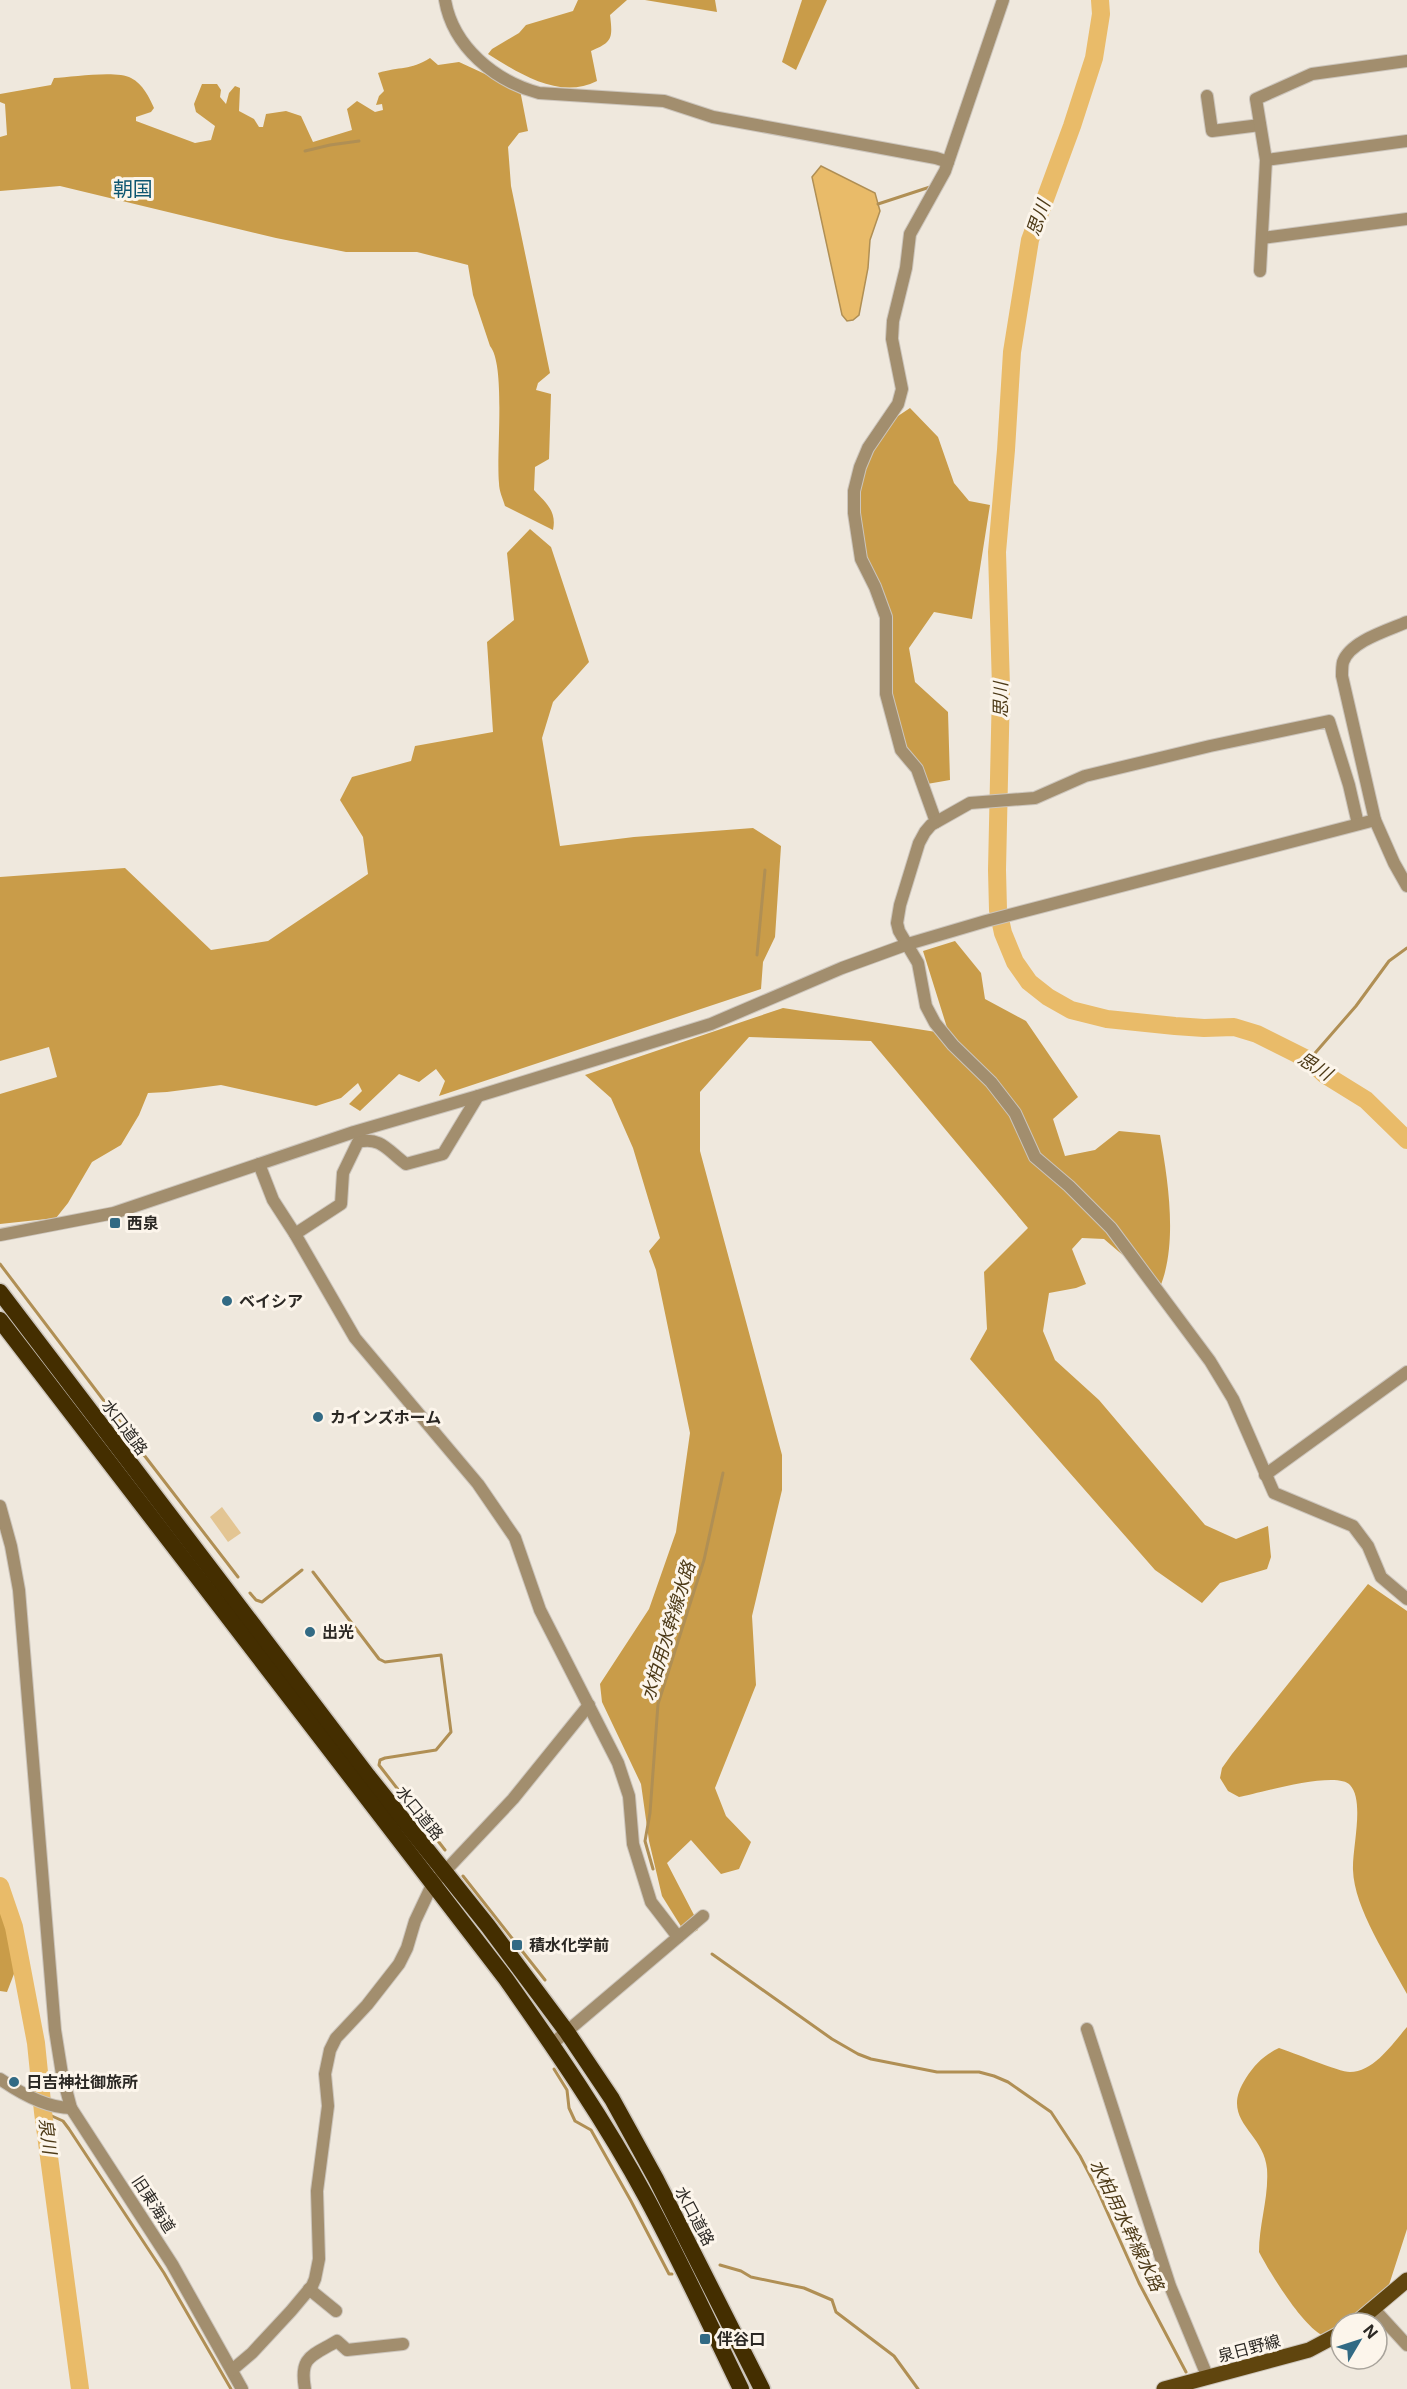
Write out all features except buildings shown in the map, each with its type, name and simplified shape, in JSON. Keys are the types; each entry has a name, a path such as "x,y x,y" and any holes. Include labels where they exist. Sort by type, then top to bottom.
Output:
{"highway":[{"name":"水口道路","path":"0,1292 368,1776 567,2032 612,2099 762,2389"},
{"name":"水口道路","path":"0,1320 506,1979 552,2044 590,2102 646,2196 741,2389"}],"main road":[{"path":"1370,2311 1407,2280"},
{"name":"泉日野線","path":"1164,2389 1203,2382 1309,2350 1329,2339"}],"street":[{"path":"445,0 456,33 466,50 519,87 539,93 664,101 713,117 948,162"},
{"path":"936,822 917,769 902,750 886,694 886,617 861,559 854,513 854,491 868,448 898,404 902,389 892,339 893,321 906,268 910,234 948,162 1003,0"},
{"path":"1260,271 1266,160 1257,99 1312,74 1407,61"},
{"path":"1207,96 1212,131 1260,125"},
{"path":"1266,160 1407,141"},
{"path":"1262,238 1407,219"},
{"path":"1407,622 1351,649 1343,662 1342,676 1375,820 1407,886"},
{"path":"1358,824 1349,785 1329,721 1210,746 1085,776 1035,798 970,803 936,822 931,825 919,843 900,905 897,923 899,931 918,963 926,1006 935,1023 952,1045 991,1082 1015,1113 1035,1157 1091,1206 1134,1256 1210,1361 1233,1400 1274,1493 1353,1526 1368,1545 1381,1577 1407,1599"},
{"path":"0,1235 114,1213 259,1164 356,1137 478,1096 711,1024 842,968 908,944 1019,912 1375,820"},
{"path":"356,1137 379,1142 406,1164 443,1154 478,1096"},
{"path":"295,1234 341,1204 343,1173 356,1137"},
{"path":"259,1164 273,1200 355,1338 478,1484 508,1526 520,1551 540,1610 618,1763 629,1796 633,1844 651,1902 678,1938"},
{"path":"1265,1475 1407,1372"},
{"name":"旧東海道","path":"0,1506 11,1546 19,1590 55,2031 66,2108 172,2264 235,2383"},
{"path":"235,2383 252,2353 309,2289 315,2279 319,2259 317,2190 328,2106 325,2074 330,2050 336,2038 367,2005 399,1964 407,1948 415,1921 432,1885 513,1799 589,1705"},
{"path":"552,2044 703,1916"},
{"path":"1086,2029 1203,2382"},
{"path":"0,2079 29,2096 66,2108"},
{"path":"309,2289 336,2311"},
{"path":"1373,2308 1407,2345"},
{"path":"305,2389 302,2370 307,2360 337,2341 347,2350 403,2344"}],"shaded area":[{"path":"578,0 627,0 610,15 610,39 591,51 597,81 569,88 555,86 527,76 488,54 492,49 519,33 526,25 573,11"},
{"path":"645,0 715,0 717,12"},
{"path":"802,0 827,0 796,70 782,62"},
{"path":"430,58 438,65 459,62 520,90 528,131 519,133 508,147 511,186 550,373 538,383 536,390 551,394 549,459 535,467 534,490 552,512 553,530 505,506 501,495 498,470 498,371 495,356 473,295 468,265 417,252 346,252 276,238 60,186 0,191 0,137 7,135 5,104 0,102 0,94 51,85 54,78 105,74 124,76 131,78 142,87 154,108 151,112 136,117 136,121 195,143 211,140 215,126 196,112 194,104 202,84 217,84 221,90 220,97 226,104 229,93 235,86 240,88 239,111 254,119 259,127 263,127 266,114 286,111 301,116 313,142 352,130 347,109 357,101 375,112 383,110 382,104 376,105 379,96 384,91 378,73 411,67"},
{"path":"821,166 875,193 880,211 870,240 868,268 859,315 853,320 847,321 842,315 812,177"},
{"path":"910,408 938,437 954,483 969,501 990,505 972,619 934,612 909,648 915,682 948,712 950,780 927,784 906,746 889,689 890,638 864,554 856,497 867,461 895,418"},
{"path":"530,529 551,547 589,662 553,702 542,738 560,846 634,837 753,828 781,846 775,937 763,962 761,989 439,1096 445,1081 436,1069 419,1082 399,1074 360,1111 349,1104 362,1091 358,1083 341,1098 316,1106 221,1085 148,1093 139,1115 121,1145 92,1162 68,1203 56,1218 0,1224 0,1094 57,1077 49,1047 0,1061 0,877 125,868 211,950 268,941 368,874 363,837 340,800 352,777 411,761 415,746 493,732 487,642 514,620 507,553"},
{"path":"955,941 981,973 985,999 1026,1021 1078,1097 1053,1119 1065,1156 1095,1150 1119,1131 1160,1135 1166,1172 1170,1232 1169,1251 1160,1287 1104,1239 1082,1238 1072,1249 1086,1284 1049,1293 1043,1331 1055,1360 1099,1400 1205,1525 1236,1539 1268,1526 1271,1557 1267,1569 1220,1583 1202,1603 1155,1570 970,1359 987,1329 984,1272 1028,1228 871,1041 749,1037 700,1092 700,1151 782,1455 782,1490 752,1616 756,1685 715,1788 726,1816 751,1842 739,1869 721,1874 691,1840 667,1863 694,1915 698,1930 687,1936 662,1896 649,1841 641,1784 602,1702 600,1684 649,1609 676,1532 690,1433 656,1270 649,1251 660,1238 633,1148 611,1098 585,1075 783,1008 949,1034 923,951"},
{"path":"222,1507 241,1533 228,1542 210,1517"},
{"path":"1368,1584 1407,1611 1407,1994 1359,1901 1353,1870 1357,1802 1350,1785 1342,1781 1314,1781 1239,1797 1228,1791 1220,1778 1222,1768 1232,1754"},
{"path":"0,1907 17,1966 7,1992 0,1991"},
{"path":"1407,2027 1407,2229 1381,2311 1329,2311 1329,2337 1326,2337 1305,2321 1296,2310 1259,2252 1267,2190 1267,2169 1259,2145 1240,2116 1237,2105 1239,2093 1256,2064 1279,2048 1350,2072 1367,2067 1389,2048"}],"waterway":[{"name":"思川","path":"1100,0 1101,14 1094,58 1072,126 1030,240 1012,352 997,552 1001,687 997,870 998,910 1003,933 1015,962 1029,982 1048,997 1071,1010 1107,1019 1204,1028 1234,1027 1257,1034 1309,1060 1324,1074 1366,1100 1407,1140"},
{"name":"水柏用水幹線水路","path":"305,151 359,141"},
{"path":"878,204 930,187"},
{"name":"水柏用水幹線水路","path":"757,955 765,870"},
{"path":"1309,1060 1356,1006 1389,961 1407,948"},
{"path":"0,1264 130,1435"},
{"path":"144,1455 238,1577"},
{"name":"水柏用水幹線水路","path":"653,1869 645,1841 650,1813 658,1704 704,1560 723,1473"},
{"path":"250,1593 256,1600 262,1602 302,1570"},
{"path":"313,1572 379,1659 385,1662 441,1655 451,1732 436,1750 385,1758 380,1760 379,1765 445,1850"},
{"path":"463,1876 545,1980"},
{"name":"泉川","path":"0,1886 14,1927 36,2043 80,2389"},
{"name":"水柏用水幹線水路","path":"712,1954 832,2039 858,2054 871,2059 937,2072 979,2072 994,2076 1008,2082 1051,2112 1080,2156 1139,2283 1186,2372"},
{"path":"554,2069 567,2090 569,2108 575,2121 591,2130 669,2274 672,2274"},
{"path":"43,2112 63,2121 69,2129 164,2273 231,2389"},
{"path":"720,2265 741,2271 751,2277 804,2288 832,2300 836,2312 894,2356 918,2389"}],"place":[{"name":"西泉","path":"115,1223"},
{"name":"ベイシア","path":"227,1301"},
{"name":"カインズホーム","path":"318,1417"},
{"name":"出光","path":"310,1632"},
{"name":"積水化学前","path":"517,1945"},
{"name":"日吉神社御旅所","path":"14,2082"},
{"name":"伴谷口","path":"705,2339"}],"district":[{"name":"朝国","path":"133,189"}]}
